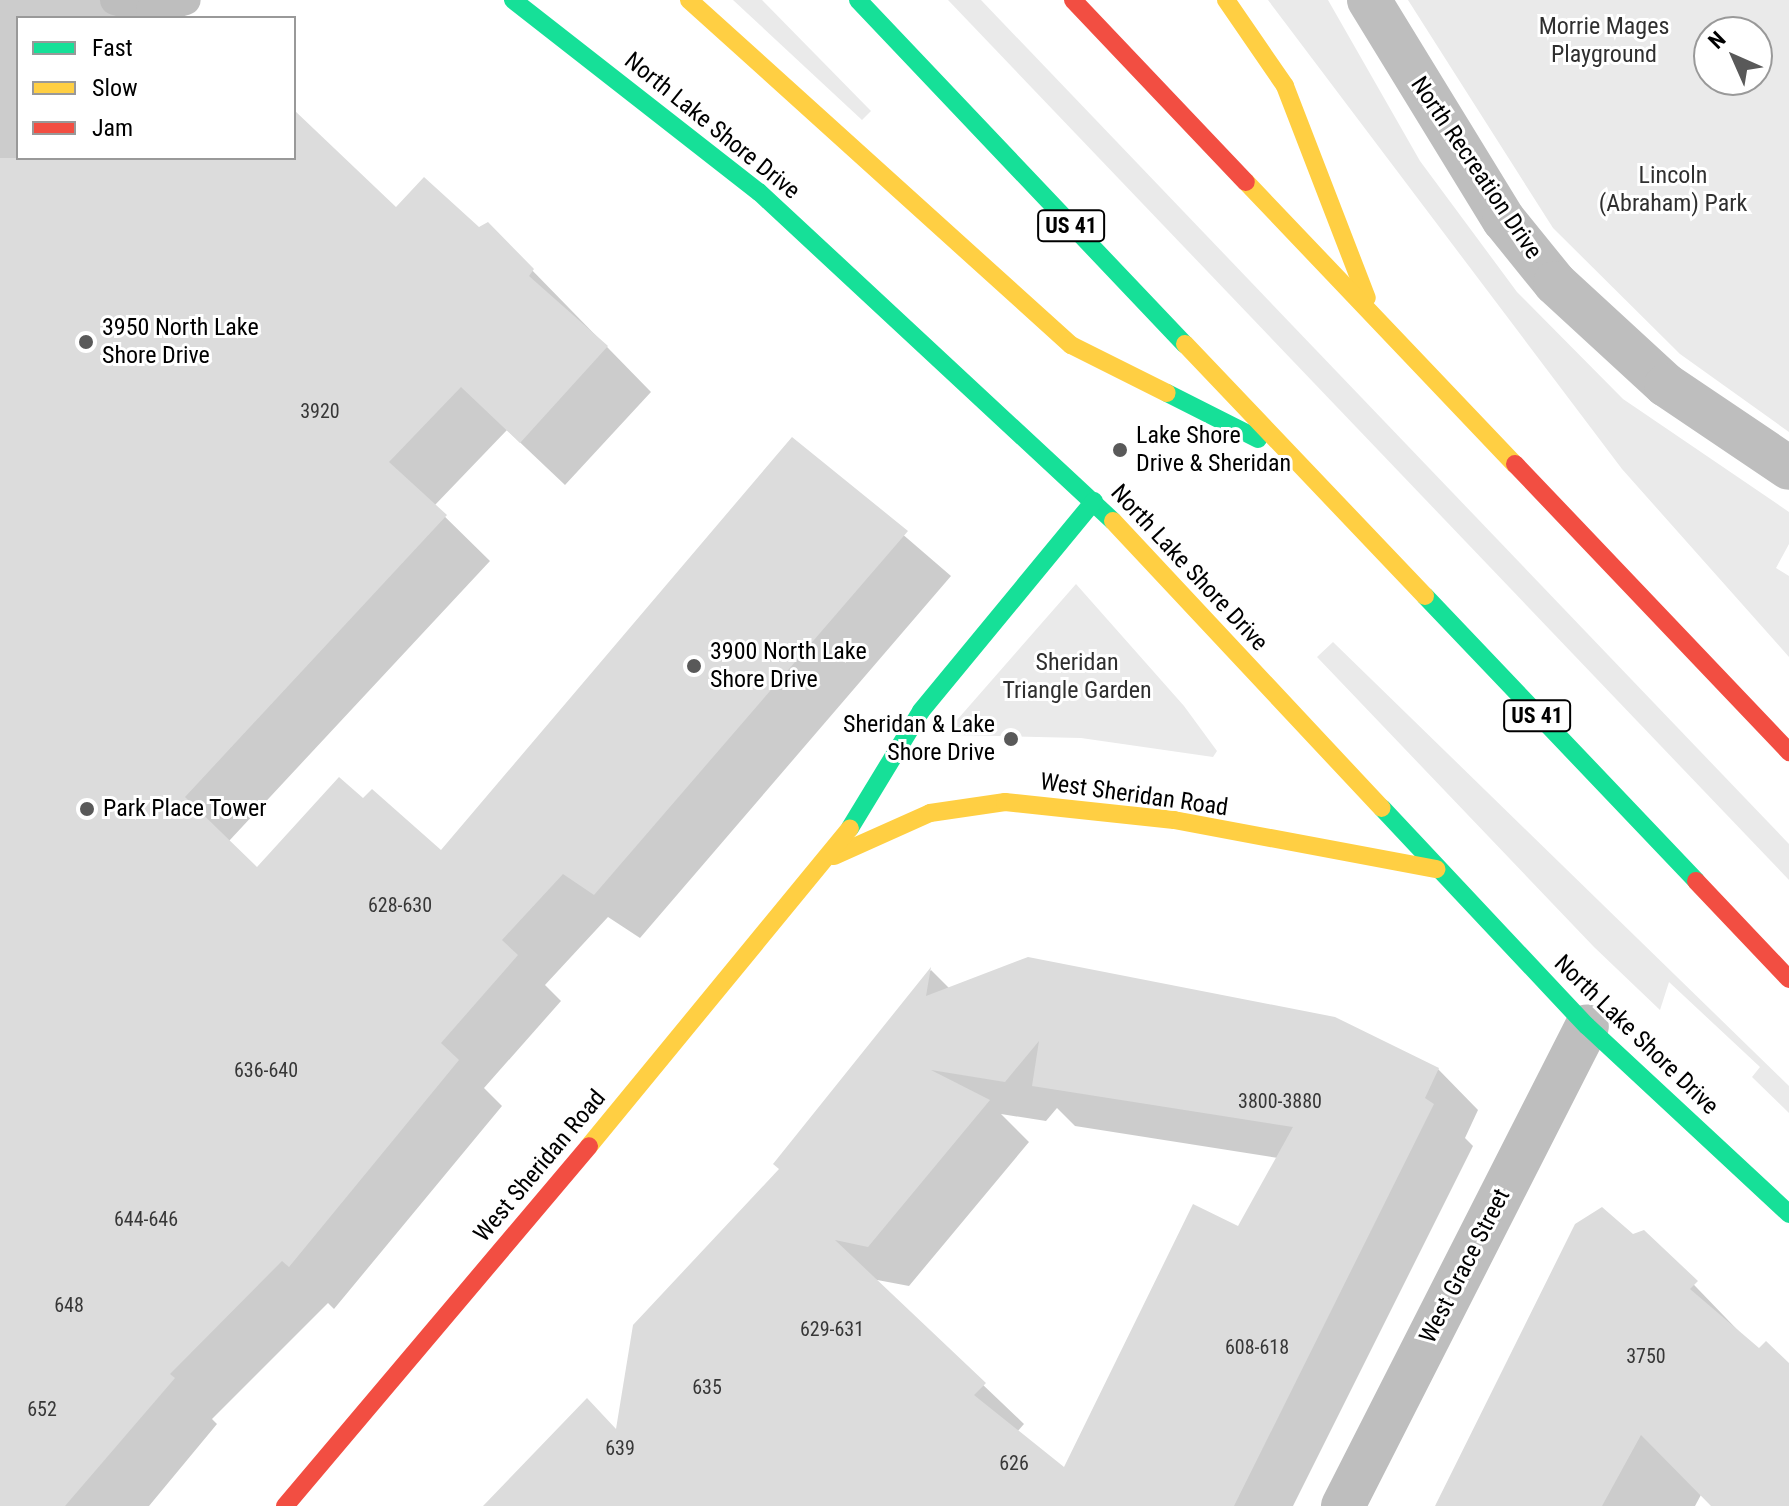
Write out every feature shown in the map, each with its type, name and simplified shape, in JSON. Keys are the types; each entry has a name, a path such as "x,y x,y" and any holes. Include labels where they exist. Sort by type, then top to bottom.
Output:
{"main road":[{"name":"North Lake Shore Drive","path":"513,0 759,192 1094,501 1436,869 1587,1026 1789,1214"},
{"path":"689,0 1071,345 1285,452"},
{"name":"US 41","path":"858,0 1789,979"},
{"path":"1073,0 1789,752"},
{"path":"1226,0 1285,86 1375,319"},
{"name":"West Sheridan Road","path":"285,1506 832,857 921,711 1094,501"},
{"name":"West Sheridan Road","path":"832,857 930,813 1005,802 1174,820 1436,869"}],"street":[{"name":"North Recreation Drive","path":"1369,0 1504,220 1555,283 1666,385 1789,468"},
{"name":"West Grace Street","path":"1343,1506 1587,1026"}],"lane":[{"path":"115,0 151,10 186,0"}],"green space":[{"path":"733,0 762,0 871,111 862,120"},
{"path":"948,0 981,0 1789,844 1789,880"},
{"path":"1268,0 1328,0 1420,161 1517,292 1623,399 1789,512 1789,544 1776,568 1789,576 1789,657 1622,469"},
{"name":"Lincoln (Abraham) Park","path":"1408,0 1789,0 1789,432 1680,354 1553,228"},
{"name":"Sheridan Triangle Garden","path":"1076,584 1184,706 1217,751 1213,757 1081,738 956,735 950,728"},
{"path":"1333,642 1789,1086 1789,1113 1752,1077 1760,1067 1669,982 1660,1010 1594,947 1317,657"}],"building":[{"path":"296,112 396,207 424,177 479,227 488,222 534,269 529,276 608,346 520,443 461,387 389,462 447,515 185,797 257,867 339,777 363,798 372,789 441,850 792,437 908,531 594,895 563,874 502,940 518,955 441,1043 459,1060 289,1267 282,1261 170,1374 175,1378 65,1506 0,1506 0,158 296,160"},
{"path":"1028,957 1335,1017 1439,1068 1425,1098 1434,1104 1234,1506 483,1506 587,1398 616,1429 633,1325 779,1169 773,1164 931,967 926,996","holes":["1039,1041 1032,1086 1293,1127 1238,1226 1193,1204 1064,1467 974,1395 986,1383 835,1240 868,1247 990,1100 931,1070 1005,1082"]},
{"path":"1602,1207 1633,1234 1644,1230 1698,1281 1690,1289 1759,1348 1766,1341 1789,1363 1789,1506 1711,1506 1641,1435 1602,1506 1435,1506 1575,1224"}],"traffic: fast":[{"path":"513,0 759,192 1113,521"},
{"path":"858,0 1185,344"},
{"path":"1167,393 1258,439"},
{"path":"850,828 921,711 1094,501"},
{"path":"1425,596 1696,881"},
{"path":"1382,808 1587,1026 1789,1214"}],"traffic: slow":[{"path":"689,0 1071,345 1167,393"},
{"path":"1226,0 1285,86 1367,298"},
{"path":"1246,182 1515,464"},
{"path":"1185,344 1425,596"},
{"path":"1113,521 1382,808"},
{"path":"834,856 930,813 1005,802 1174,820 1436,869"},
{"path":"589,1146 850,828"}],"traffic: jam":[{"path":"1073,0 1246,182"},
{"path":"1515,464 1789,752"},
{"path":"1696,881 1789,979"},
{"path":"285,1506 589,1146"}],"place":[{"name":"3950 North Lake Shore Drive","path":"86,342"},
{"name":"Lake Shore Drive & Sheridan","path":"1120,450"},
{"name":"3900 North Lake Shore Drive","path":"694,666"},
{"name":"Sheridan & Lake Shore Drive","path":"1011,739"},
{"name":"Park Place Tower","path":"87,809"}],"park label":[{"name":"Morrie Mages Playground","path":"1604,41"}]}
